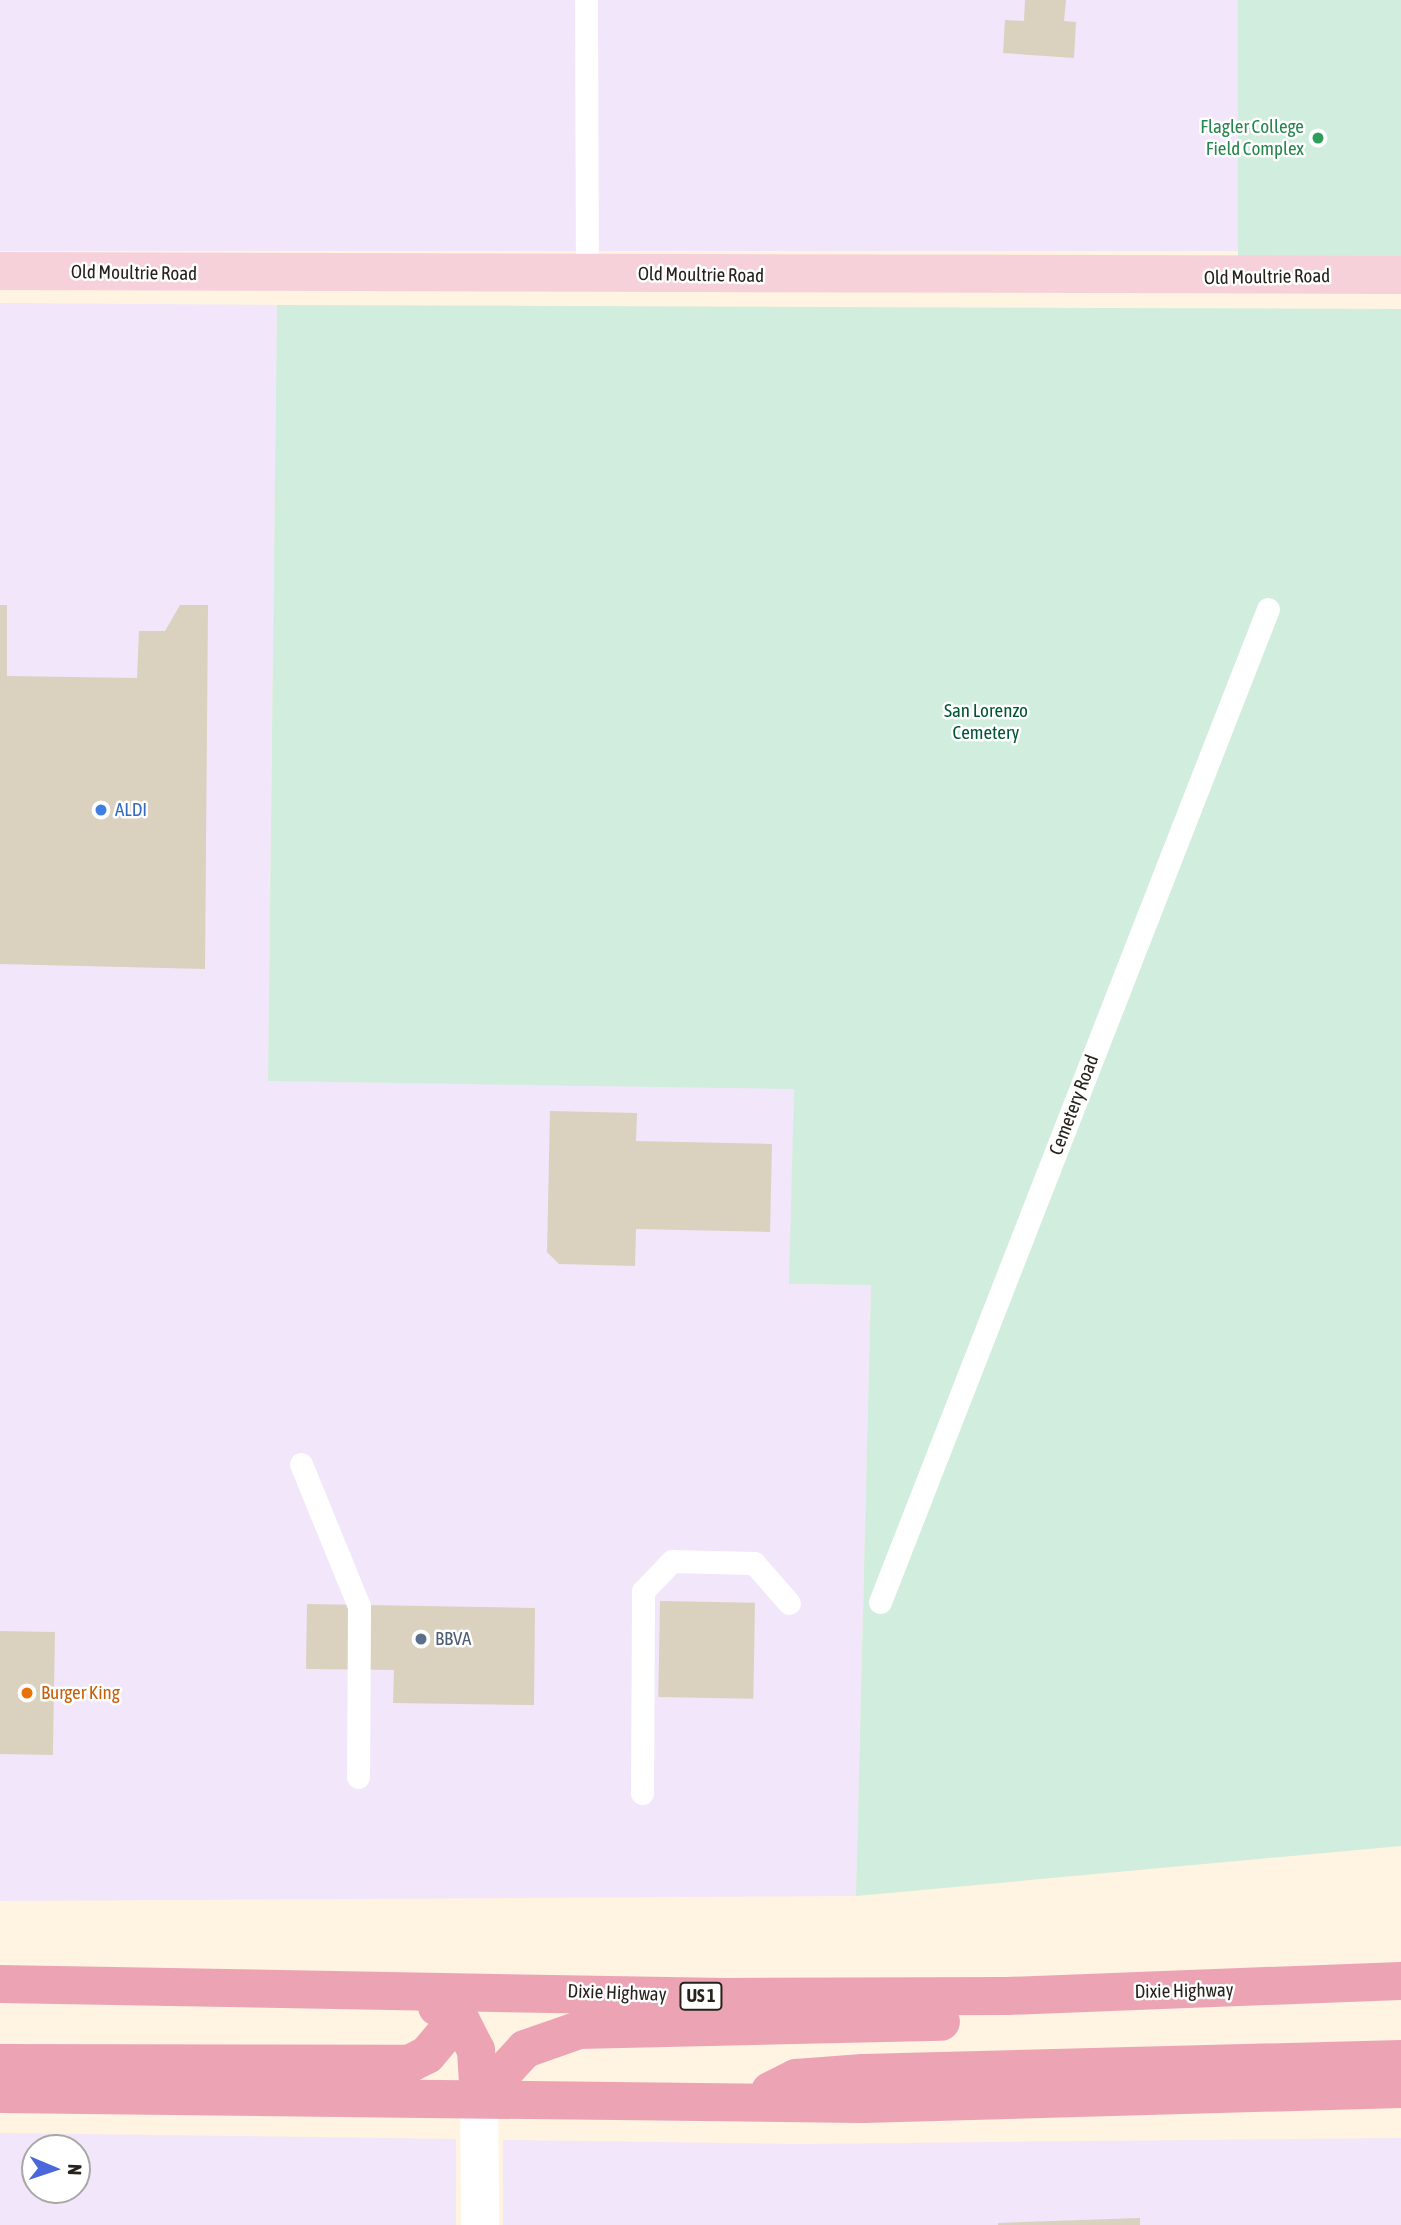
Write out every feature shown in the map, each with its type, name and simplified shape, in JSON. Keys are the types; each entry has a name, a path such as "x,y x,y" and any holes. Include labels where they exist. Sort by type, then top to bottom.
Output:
{"main road":[{"name":"Old Moultrie Road","path":"0,271 1401,275"},
{"name":"Dixie Highway","path":"0,1984 726,1997 1116,1993 1401,1982"},
{"path":"368,1989 459,2017 476,2050 479,2099"},
{"path":"479,2099 525,2049 579,2030 983,2021 1116,1993"},
{"path":"0,2063 409,2064 427,2055 459,2017"},
{"path":"746,2102 796,2078 863,2073 1401,2059"},
{"path":"0,2094 746,2102 1061,2102 1401,2089"}],"street":[{"path":"479,2099 480,2225"}],"lane":[{"path":"586,0 587,274"},
{"name":"Cemetery Road","path":"880,1602 1268,609"},
{"path":"300,1464 359,1605 358,1777"},
{"path":"642,1793 643,1591 672,1561 754,1563 789,1603"}],"shaded area":[{"path":"0,0 1401,0 1401,251 0,251"},
{"path":"0,303 277,305 268,1081 794,1088 790,1284 871,1285 856,1896 0,1901"},
{"path":"0,2133 76,2134 21,2134 21,2204 91,2204 91,2134 456,2139 456,2225 0,2225"},
{"path":"1401,2138 1401,2225 503,2225 503,2140 801,2144"}],"green space":[{"name":"Flagler College Field Complex","path":"1238,0 1401,0 1401,277 1238,277"},
{"name":"San Lorenzo Cemetery","path":"277,305 1401,309 1401,1846 856,1896 871,1285 789,1284 794,1089 268,1081"}],"building":[{"path":"1025,0 1066,0 1064,21 1076,22 1074,58 1003,53 1005,20 1024,21"},
{"path":"0,605 7,605 7,676 137,678 139,631 165,631 180,605 208,605 205,969 0,964"},
{"path":"550,1111 637,1113 636,1141 772,1144 770,1232 636,1229 635,1266 559,1264 547,1252"},
{"path":"660,1601 755,1603 753,1699 658,1697"},
{"name":"BBVA","path":"307,1604 535,1608 534,1705 393,1703 394,1670 306,1669"},
{"name":"Burger King","path":"0,1631 55,1632 53,1755 0,1754"},
{"path":"1140,2218 1140,2225 998,2225 998,2223"}],"place":[{"name":"Flagler College Field Complex","path":"1318,138"},
{"name":"ALDI","path":"101,810"},
{"name":"BBVA","path":"421,1639"},
{"name":"Burger King","path":"27,1693"}]}
